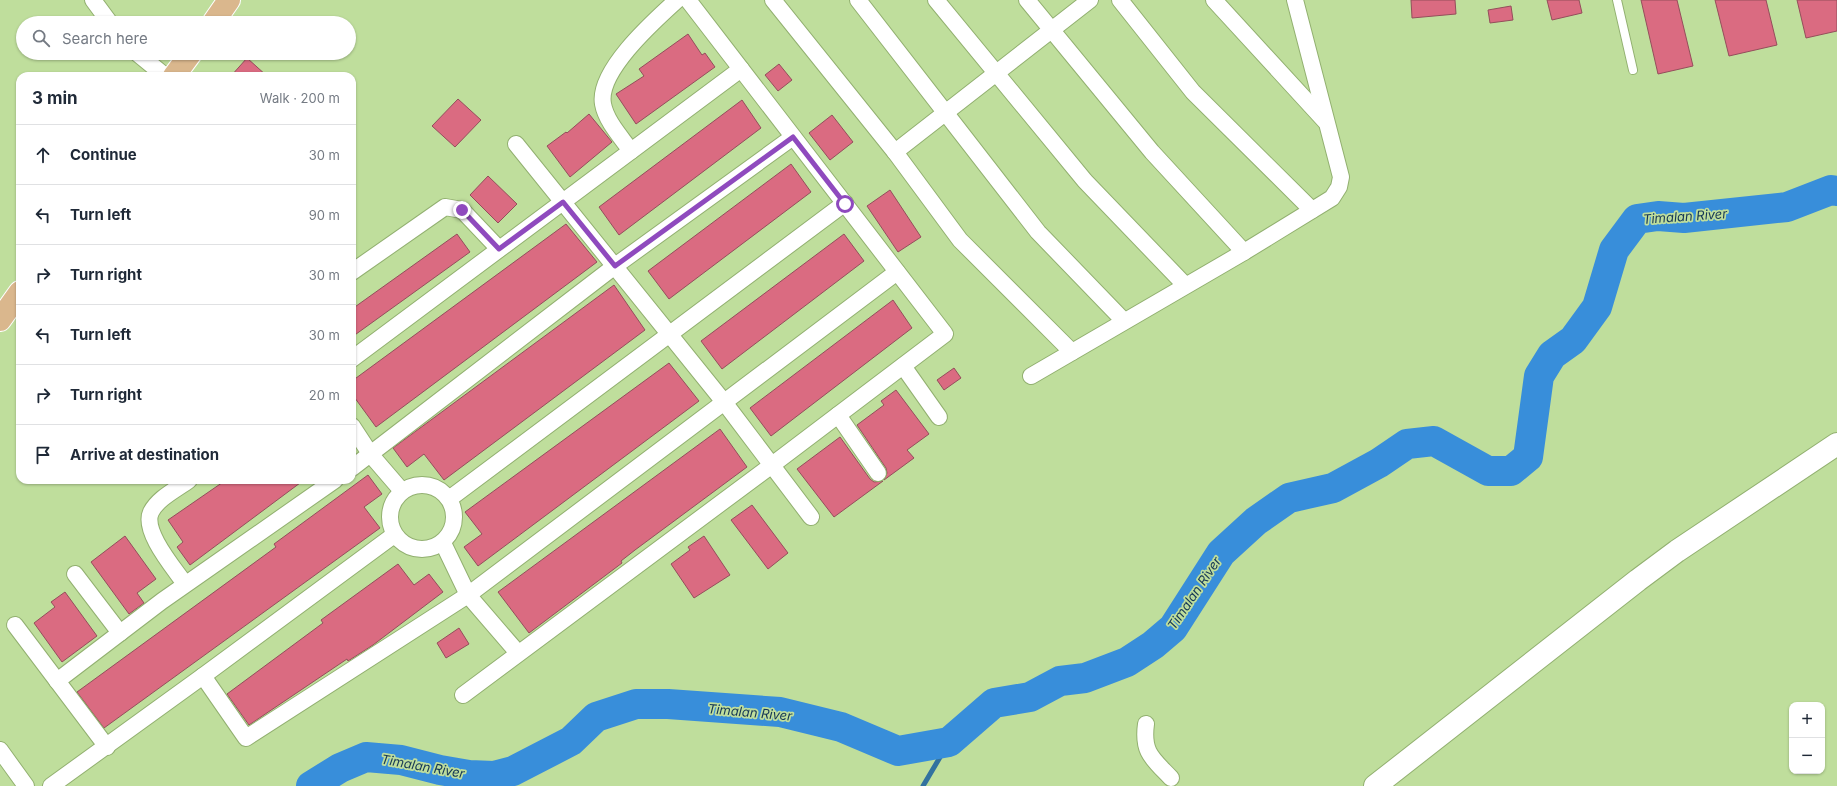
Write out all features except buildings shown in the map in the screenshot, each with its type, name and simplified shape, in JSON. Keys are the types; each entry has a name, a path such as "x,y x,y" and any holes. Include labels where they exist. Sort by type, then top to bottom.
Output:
{"main road":[{"path":"218,16 229,0"},
{"path":"177,72 186,60"},
{"path":"0,320 16,298"}],"street":[{"path":"93,0 105,16"},
{"path":"631,151 611,123 603,104 605,88 615,64 652,23 677,0"},
{"path":"463,694 772,465 945,334 688,0"},
{"path":"773,0 895,152 960,240 1072,352"},
{"path":"858,0 946,111 1038,232 1124,321"},
{"path":"936,0 1085,181 1185,285"},
{"path":"1027,0 1152,152 1244,252"},
{"path":"895,152 1090,0"},
{"path":"1120,0 1193,92 1312,210"},
{"path":"1214,0 1326,122"},
{"path":"1031,376 1244,252 1332,198 1341,177 1295,0"},
{"path":"145,60 160,72"},
{"path":"356,355 741,69"},
{"path":"356,465 615,266 793,137"},
{"path":"516,144 724,402 811,517"},
{"path":"448,499 845,204"},
{"path":"356,269 445,207 462,210 499,249"},
{"path":"203,676 246,738 468,595 897,272"},
{"path":"902,366 938,417"},
{"path":"838,415 878,473"},
{"path":"356,432 371,455 402,491"},
{"path":"1375,786 1649,572 1837,444"},
{"path":"182,484 160,501 151,512 149,522 151,534 185,584"},
{"path":"57,681 185,584 329,484"},
{"path":"418,485 430,487 435,488 448,499 454,514 452,530 443,543 426,550 408,547 394,535 389,519 392,504 402,491 418,485"},
{"path":"51,786 107,747 394,535"},
{"path":"443,543 468,595 518,653"},
{"path":"75,574 120,633"},
{"path":"15,625 107,747"},
{"path":"1146,724 1144,744 1150,756 1170,783"},
{"path":"0,750 26,786"}],"lane":[{"path":"1617,0 1633,70"}],"waterway":[{"name":"Timalan River","path":"311,786 340,768 366,757 401,760 440,770 469,775 494,776 513,771 571,741 596,717 636,704 668,704 780,712 841,727 898,751 949,742 994,703 1030,697 1060,681 1085,678 1127,662 1153,645 1173,628 1221,553 1256,521 1289,498 1333,488 1379,463 1407,444 1434,441 1488,471 1511,471 1528,457 1539,376 1552,355 1573,340 1597,307 1614,250 1637,219 1658,216 1684,218 1787,207 1831,190 1837,191"},
{"path":"923,786 949,742"}],"route":[{"path":"462,210 499,249 563,202 615,266 793,137 845,204"}]}
